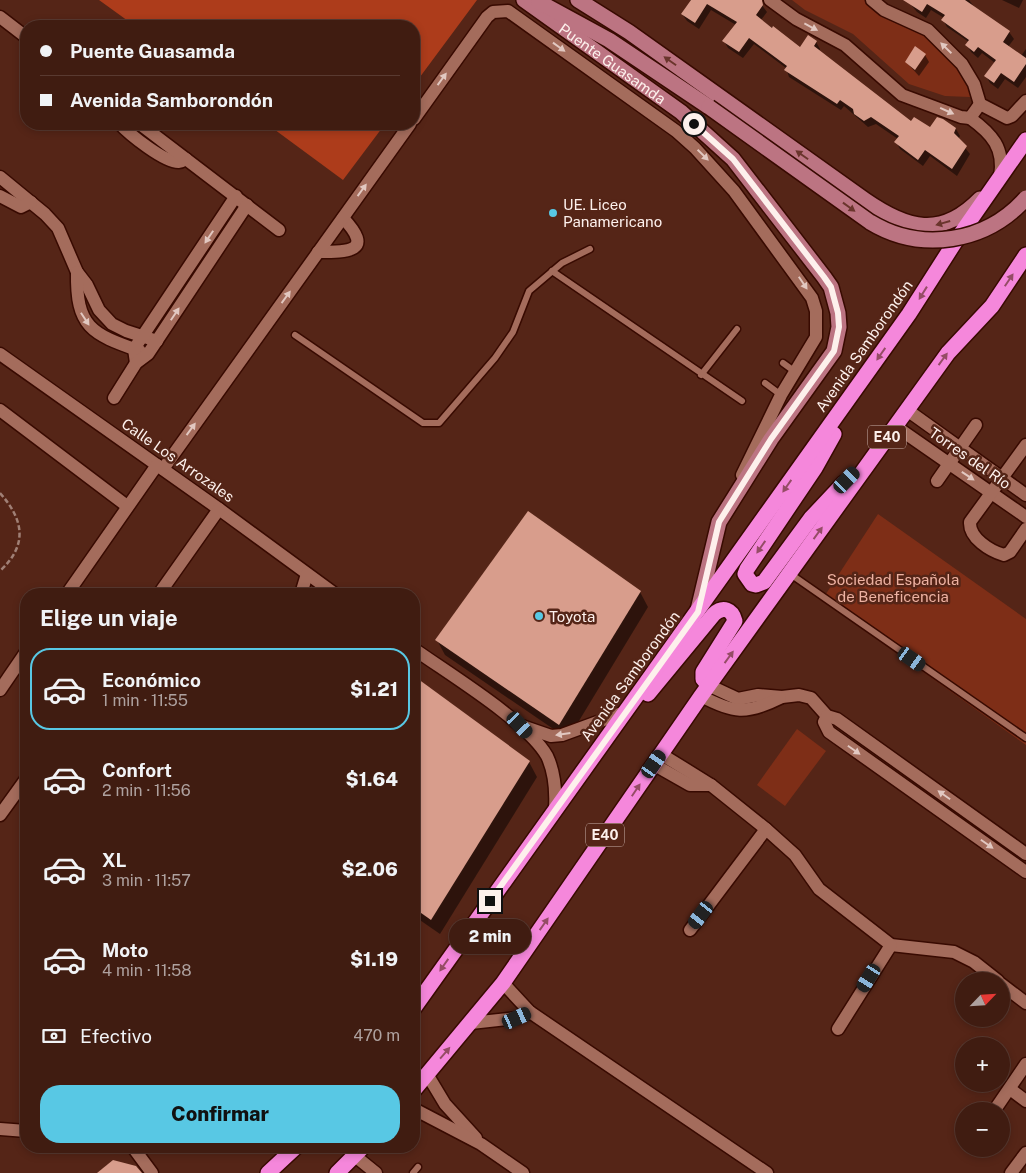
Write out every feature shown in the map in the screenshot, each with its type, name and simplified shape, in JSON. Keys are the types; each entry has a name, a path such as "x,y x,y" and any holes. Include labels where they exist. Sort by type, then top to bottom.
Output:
{"highway":[{"name":"Avenida Samborondón","path":"420,1000 910,314 955,242 1026,140"},
{"name":"E40","path":"420,1083 503,983 705,690 789,573 948,353 992,306 1026,255"},
{"path":"869,371 815,468 747,569 746,574 752,584 756,585 764,582 811,518 884,442"},
{"path":"625,712 655,688 714,614 722,609 726,609 731,612 735,621 703,672 705,690"},
{"path":"268,1173 289,1153"},
{"path":"337,1173 358,1153"}],"main road":[{"name":"Puente Guasamda","path":"524,0 681,112 733,159 831,287 839,327 834,351 771,439 719,522 698,612"},
{"name":"Puente Guasamda","path":"536,0 609,40 709,107 883,230 907,239 947,240 977,232 1005,216 1026,198"},
{"name":"Puente Guasamda","path":"578,0 628,32 865,200 900,221 929,226 953,220 966,213 997,180"}],"street":[{"path":"770,0 796,19 846,45 902,95 961,117 970,118 989,132 1002,162 997,180"},
{"path":"872,0 884,10 928,30 962,64 974,84 980,104 1008,118 1026,101"},
{"path":"420,111 487,17 493,12 500,10 508,11 676,131 713,165 812,298 816,311 816,337 781,395 719,522"},
{"path":"0,17 20,32"},
{"path":"970,118 980,104"},
{"path":"127,130 146,146 172,160 179,162 186,159"},
{"path":"148,130 279,230"},
{"path":"71,588 127,506 160,467 406,130"},
{"path":"0,177 50,218 58,228 77,272 87,285 99,310 112,324 126,331 157,341"},
{"path":"0,196 21,207 31,202"},
{"path":"136,363 134,349 236,196"},
{"path":"114,398 136,363 148,354 157,341 247,205"},
{"path":"318,252 348,252 354,249 357,243 356,235 343,218"},
{"path":"187,270 200,277"},
{"path":"77,272 78,306 88,323 103,337 148,354"},
{"name":"Calle Los Arrozales","path":"0,354 328,588"},
{"path":"0,410 127,506"},
{"name":"Torres del Río","path":"907,410 1026,495"},
{"path":"936,482 976,425"},
{"name":"Torres del Río","path":"895,426 1026,517"},
{"path":"1026,445 970,522 973,536 1004,555 1010,552 1026,529"},
{"path":"162,588 219,509"},
{"path":"302,588 308,574"},
{"path":"420,653 520,725 542,748 548,758 556,789 556,808"},
{"path":"0,690 20,661"},
{"path":"705,690 738,699 758,695 782,697 799,695 811,698 827,716 837,719 1026,854"},
{"path":"520,725 551,736 562,735 625,712"},
{"path":"827,716 824,722 828,732 1026,872"},
{"path":"878,767 887,755"},
{"path":"657,759 690,786 711,785 795,855 819,889 890,944 954,952 974,962 987,972"},
{"path":"0,816 20,788"},
{"path":"951,818 959,806"},
{"path":"690,930 766,829"},
{"path":"838,1029 890,944"},
{"path":"503,983 530,1012 767,1173"},
{"path":"1010,991 1026,1003"},
{"path":"504,1020 520,1000"},
{"path":"471,1023 504,1020 530,1012"},
{"path":"1024,1071 1010,1089 1026,1101"},
{"path":"427,1074 445,1104 481,1144"},
{"path":"432,1119 445,1104"},
{"path":"420,1112 481,1144 523,1173"},
{"path":"0,1129 20,1131"},
{"path":"1011,1173 1026,1152"},
{"path":"137,1153 152,1173"},
{"path":"361,1153 376,1173"}],"lane":[{"path":"295,335 423,423 439,423 495,358 513,332 529,291 570,258 590,249"},
{"path":"552,271 701,375 742,401"},
{"path":"701,375 737,329"},
{"path":"783,363 794,371"},
{"path":"765,384 781,395"},
{"path":"789,573 1026,738"}],"path":[{"path":"0,493 12,506 20,528 18,544 13,555 0,571"}],"green space":[{"path":"792,0 865,0 880,13 925,33 960,66 973,89 970,97 945,96 909,84 853,34 805,10"},
{"name":"Sociedad Española de Beneficencia","path":"878,514 1026,619 1026,745 822,600"},
{"path":"797,729 826,751 785,806 757,785"}],"shaded area":[{"path":"99,0 477,0 420,77 420,20 127,20"},
{"path":"275,130 380,130 343,180"}],"building":[{"path":"691,0 762,0 763,5 756,15 772,28 773,26 800,47 808,35 817,41 814,46 911,121 914,117 930,127 937,117 943,119 956,128 954,133 967,146 952,169 925,150 918,160 894,142 899,136 871,117 864,121 854,114 853,109 840,100 837,104 784,70 787,66 749,38 739,52 722,41 737,22 707,4 695,23 681,14"},
{"path":"903,0 965,0 1010,31 1003,42 1026,58 1026,64 1014,82 1001,73 994,83 984,76 996,60 978,47 974,52 965,45 969,40 941,20 945,15 927,4 922,12"},
{"path":"915,46 926,54 915,70 905,62"},
{"name":"Toyota","path":"528,511 641,591 559,725 435,640"},
{"path":"420,680 530,761 431,920 420,912"},
{"path":"113,1160 136,1166 142,1173 97,1173"}],"place":[{"name":"UE. Liceo Panamericano","path":"553,213"},
{"name":"Toyota","path":"539,616"}],"route":[{"path":"490,901 698,612 719,522 771,439 827,362 834,351 838,339 838,313 831,287 733,159 694,124"}]}
